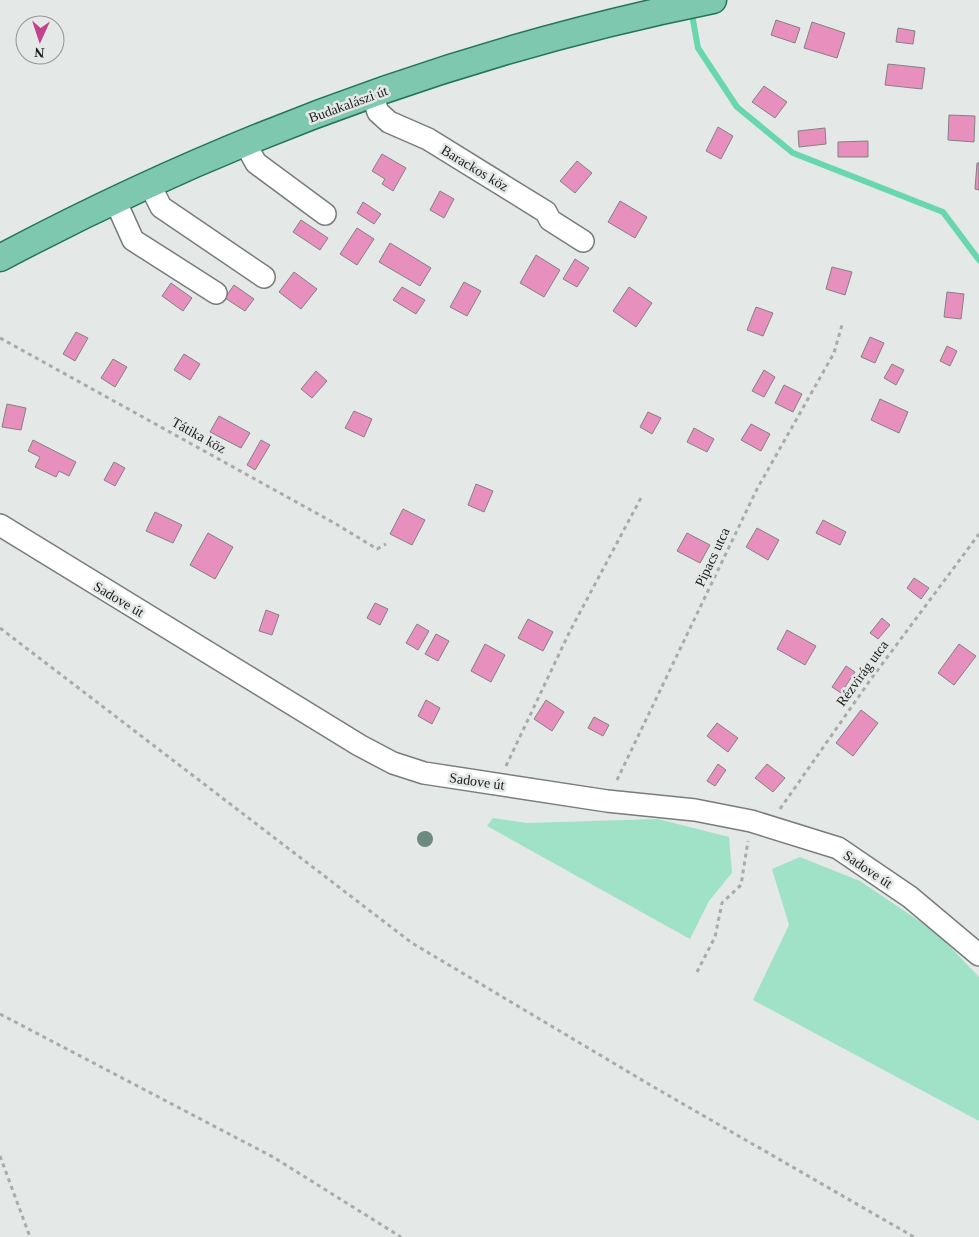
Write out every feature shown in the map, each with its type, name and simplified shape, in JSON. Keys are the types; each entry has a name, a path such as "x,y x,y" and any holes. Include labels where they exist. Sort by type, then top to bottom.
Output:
{"main road":[{"name":"Budakalászi út","path":"0,258 115,200 244,143 372,94 575,31 710,1"}],"street":[{"name":"Barackos köz","path":"372,94 378,112 389,122 428,139 546,212 550,220 583,241"},
{"path":"244,143 256,163 325,214"},
{"path":"150,185 161,207 264,278"},
{"path":"115,200 133,240 216,293"},
{"name":"Sadove út","path":"0,525 351,740 393,763 424,773 607,801 695,810 758,823 838,848 910,897 979,955"}],"path":[{"name":"Pipacs utca","path":"607,801 757,489 834,354 842,325"},
{"name":"Tátika köz","path":"0,338 336,524 377,549 386,544"},
{"path":"498,784 570,631 642,496"},
{"name":"Rézvirág utca","path":"758,823 778,812 871,679 979,534"},
{"path":"0,628 412,943 652,1086 914,1237"},
{"path":"697,972 715,937 722,903 741,885 758,823"},
{"path":"0,1014 273,1157 401,1237"},
{"path":"0,1156 30,1237"}],"green space":[{"path":"493,818 527,823 658,819 729,837 732,873 709,901 690,939 487,826"},
{"path":"800,857 860,881 937,933 979,977 979,1121 753,1000 789,925 772,869"}],"building":[{"path":"776,20 800,28 795,43 771,35"},
{"path":"812,22 845,33 837,58 804,48"},
{"path":"898,28 915,31 913,44 896,42"},
{"path":"888,64 925,68 922,89 885,85"},
{"path":"764,86 787,102 775,118 752,102"},
{"path":"949,115 975,116 974,142 948,140"},
{"path":"718,127 733,136 721,159 706,151"},
{"path":"825,128 826,144 799,147 798,131"},
{"path":"868,141 868,157 838,157 838,142"},
{"path":"382,154 406,168 393,191 382,184 385,179 372,171"},
{"path":"577,161 592,173 575,193 560,181"},
{"path":"977,163 979,163 979,190 975,189"},
{"path":"440,191 454,199 444,218 430,210"},
{"path":"620,201 647,217 635,238 608,222"},
{"path":"363,202 381,214 374,224 357,213"},
{"path":"301,220 328,238 320,250 293,232"},
{"path":"357,228 374,239 357,265 340,254"},
{"path":"390,243 431,268 420,286 379,262"},
{"path":"536,255 560,270 544,297 520,283"},
{"path":"575,259 589,268 577,287 563,279"},
{"path":"832,267 852,272 845,295 826,289"},
{"path":"294,272 317,289 301,309 279,292"},
{"path":"464,282 481,291 467,316 450,307"},
{"path":"171,283 192,298 183,311 162,296"},
{"path":"234,285 254,299 245,311 225,298"},
{"path":"402,287 425,300 416,314 393,300"},
{"path":"629,287 652,303 636,327 613,311"},
{"path":"947,292 964,294 961,319 944,317"},
{"path":"756,307 773,313 763,336 747,330"},
{"path":"76,332 88,338 75,361 63,354"},
{"path":"870,337 884,343 875,363 861,357"},
{"path":"947,346 957,351 950,366 940,361"},
{"path":"184,354 200,364 190,380 174,370"},
{"path":"113,359 127,367 115,387 101,378"},
{"path":"892,364 904,370 896,385 884,378"},
{"path":"764,370 775,377 764,397 752,391"},
{"path":"316,371 327,381 312,398 301,389"},
{"path":"784,385 802,394 793,412 775,403"},
{"path":"880,399 908,412 899,433 871,420"},
{"path":"7,404 26,408 21,430 2,427"},
{"path":"354,411 372,419 364,437 345,428"},
{"path":"648,412 661,418 652,434 640,427"},
{"path":"219,416 250,433 241,448 210,432"},
{"path":"751,424 770,434 761,451 741,440"},
{"path":"694,428 714,439 707,452 687,442"},
{"path":"33,440 76,462 69,476 59,471 56,477 35,467 40,457 28,451"},
{"path":"261,440 270,445 255,470 247,465"},
{"path":"114,462 125,468 115,486 104,480"},
{"path":"476,484 493,491 484,512 468,505"},
{"path":"403,509 425,520 412,545 390,534"},
{"path":"155,512 182,525 173,543 146,531"},
{"path":"823,520 846,532 840,545 816,533"},
{"path":"757,528 779,540 768,560 746,547"},
{"path":"208,533 233,547 215,579 190,565"},
{"path":"687,533 710,545 700,563 677,551"},
{"path":"914,578 929,588 921,599 907,588"},
{"path":"375,603 388,609 380,625 367,618"},
{"path":"266,610 279,615 272,635 259,631"},
{"path":"882,618 890,625 878,639 870,633"},
{"path":"528,619 553,632 543,651 518,638"},
{"path":"417,624 429,631 418,650 406,643"},
{"path":"787,630 816,646 805,665 777,649"},
{"path":"436,634 449,641 438,661 425,654"},
{"path":"485,644 505,655 491,682 471,671"},
{"path":"959,644 976,656 954,685 938,673"},
{"path":"846,666 855,672 841,693 832,687"},
{"path":"426,700 440,708 432,724 418,716"},
{"path":"546,700 564,712 552,731 534,719"},
{"path":"861,710 878,723 853,756 836,743"},
{"path":"594,717 609,725 603,736 588,728"},
{"path":"717,723 738,738 728,752 707,736"},
{"path":"718,764 726,770 715,786 707,781"},
{"path":"767,764 785,778 773,792 755,778"}],"waterway":[{"path":"691,9 698,48 737,107 793,153 943,212 979,260"}]}
